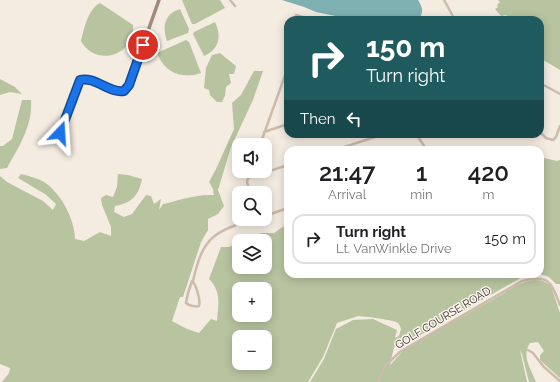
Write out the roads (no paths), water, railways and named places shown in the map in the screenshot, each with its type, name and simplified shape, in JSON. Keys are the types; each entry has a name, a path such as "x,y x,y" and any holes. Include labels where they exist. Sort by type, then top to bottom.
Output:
{"street":[{"path":"60,133 80,80 86,79 121,92 127,90 159,0"},
{"path":"230,0 235,6"},
{"path":"444,0 453,16"},
{"path":"262,138 284,78"},
{"path":"544,85 560,94"},
{"path":"264,132 284,125"},
{"path":"544,136 553,140 556,137 560,126"},
{"path":"347,146 372,138"},
{"path":"272,170 284,166"},
{"path":"248,178 248,186"},
{"path":"272,214 284,209"},
{"path":"193,281 195,283 200,302 198,307 186,303 201,252 213,236 232,226"},
{"name":"GOLF COURSE ROAD","path":"378,382 385,366 401,351 522,281 535,278 548,281 552,285 560,305"},
{"path":"528,350 533,352 544,367 560,381"}],"water":[{"path":"282,0 418,0 422,8 422,12 420,16 335,16 316,12"}]}
